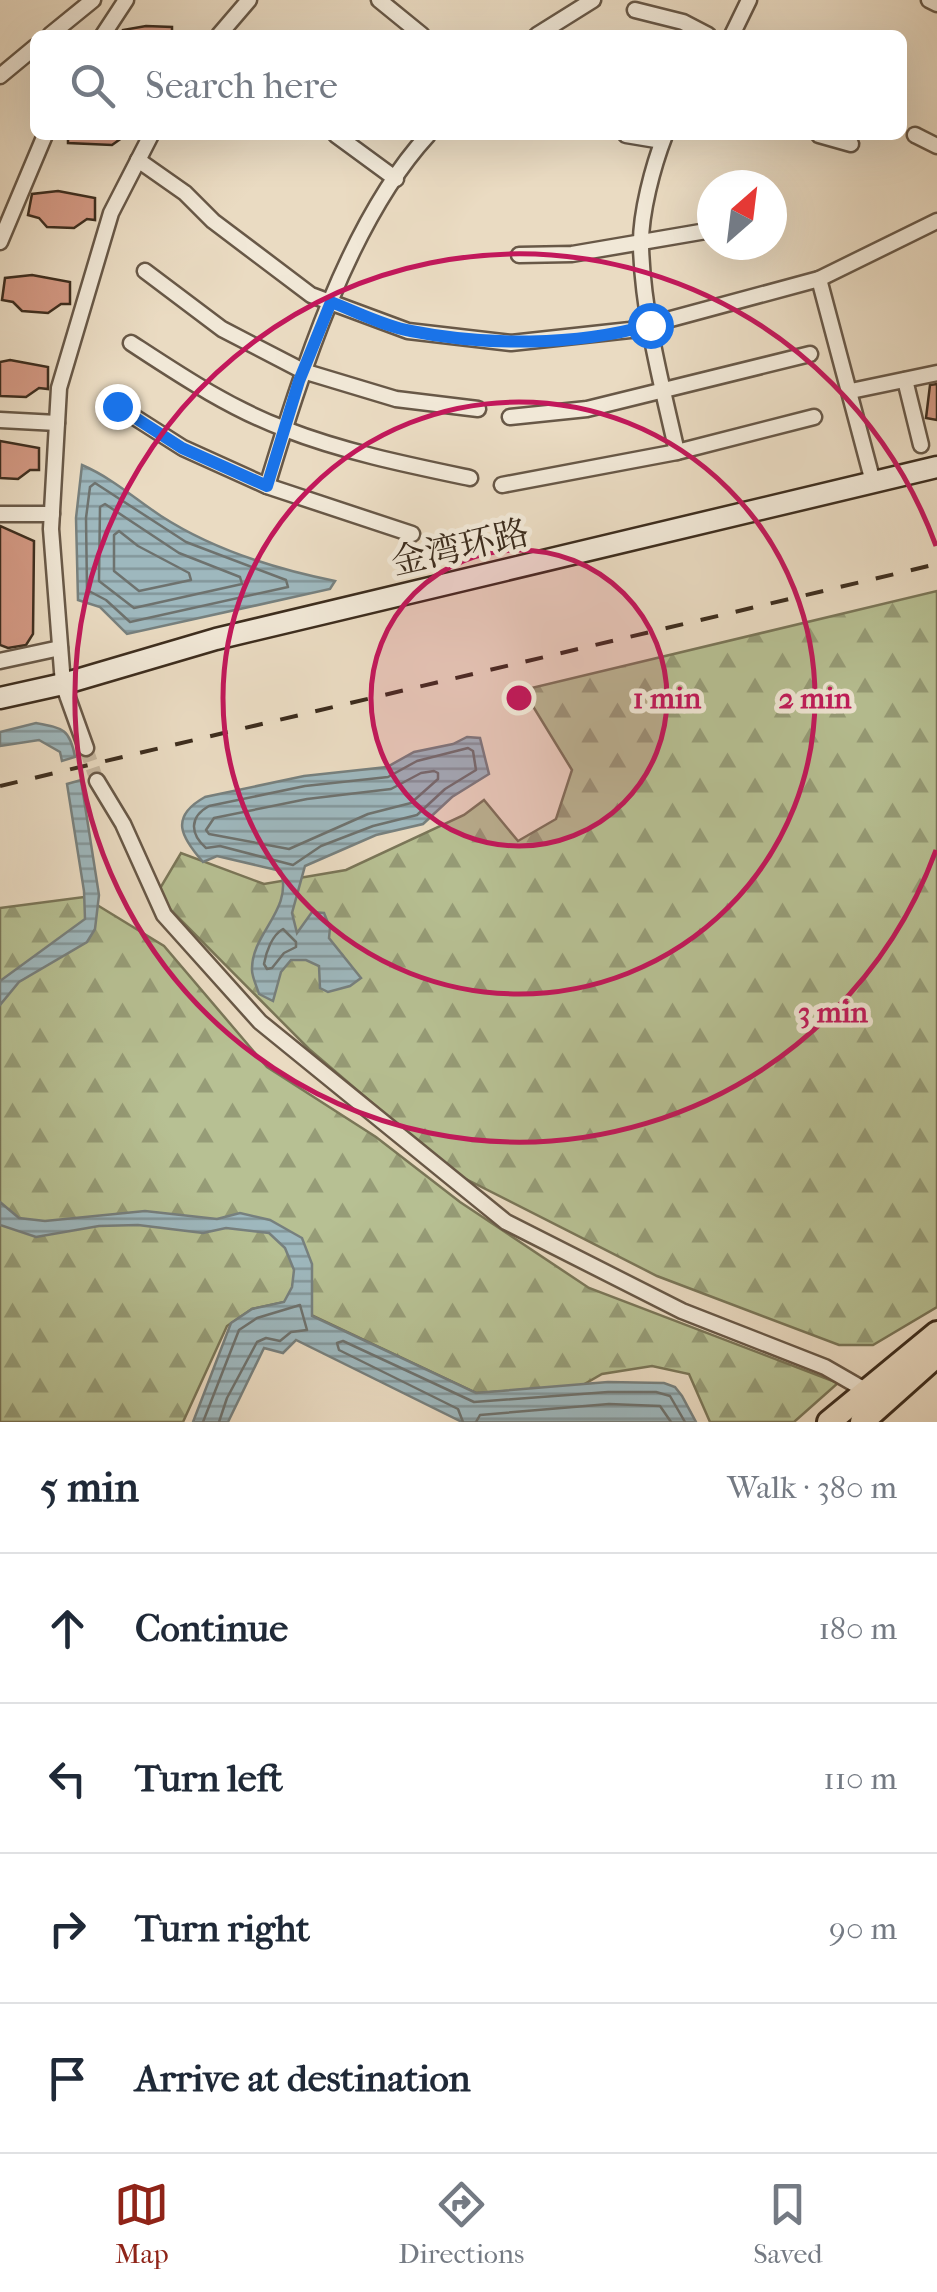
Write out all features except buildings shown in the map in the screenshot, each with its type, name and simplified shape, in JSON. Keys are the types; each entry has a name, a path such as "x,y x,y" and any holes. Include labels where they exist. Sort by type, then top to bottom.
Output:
{"main road":[{"name":"金湾环路","path":"0,698 63,684 216,638 937,467"},
{"path":"829,1422 937,1333"},
{"path":"862,1422 937,1355"}],"street":[{"path":"56,30 93,0"},
{"path":"106,30 126,0"},
{"path":"223,30 249,0"},
{"path":"380,0 416,30"},
{"path":"735,30 750,0"},
{"path":"929,0 937,4"},
{"path":"545,30 589,1"},
{"path":"636,10 698,30"},
{"path":"0,76 30,51"},
{"path":"915,136 937,146"},
{"path":"0,242 43,140"},
{"path":"86,748 63,684 60,648 52,514 58,388 110,213 148,140"},
{"path":"343,140 396,179"},
{"path":"267,486 303,371 331,302 374,211 424,140"},
{"path":"662,140 640,244 650,325 676,452"},
{"path":"837,140 851,144"},
{"path":"138,160 311,294 408,331 511,344 630,330 819,279 937,221"},
{"path":"519,255 572,254 697,233"},
{"path":"145,271 222,330 303,371 396,400 478,409"},
{"path":"819,279 873,482"},
{"path":"130,343 203,390 284,429 379,459 470,478"},
{"path":"510,416 587,409 810,354"},
{"path":"851,392 937,374"},
{"path":"905,380 920,445"},
{"path":"117,406 182,448 267,486 412,534"},
{"path":"502,485 676,452 814,417"},
{"path":"0,420 56,424"},
{"path":"0,514 52,514"},
{"path":"0,661 60,648"},
{"path":"97,781 122,824 164,915 260,1022 506,1222 682,1311 824,1366 865,1390"}],"green space":[{"path":"937,591 937,1307 873,1345 839,1345 657,1276 454,1173 309,1049 156,895 181,853 264,884 346,870 464,815 484,800 518,841 556,819 572,770 523,690"},
{"path":"84,897 164,946 267,1067 376,1137 460,1202 589,1288 838,1383 794,1422 710,1422 689,1374 652,1366 602,1374 581,1386 476,1393 284,1302 252,1309 227,1326 183,1422 0,1422 0,908"}],"water":[{"path":"82,465 201,538 267,564 335,581 330,589 127,634 100,607 78,600 76,518"},
{"path":"36,723 64,731 75,757 62,761 60,752 39,740 0,746 0,732"},
{"path":"467,737 480,738 489,774 452,797 423,824 376,835 305,866 292,913 297,933 312,912 324,913 329,938 361,978 350,986 328,992 320,988 319,966 306,960 291,960 281,972 273,1001 259,994 252,973 253,957 281,898 281,871 217,856 203,862 184,836 186,812 205,797 304,776 387,767 414,752"},
{"path":"81,780 99,895 95,929 87,942 19,982 0,1005 0,981 85,919 67,784"},
{"path":"0,1202 19,1218 45,1221 145,1211 217,1219 240,1213 270,1220 302,1238 312,1264 312,1316 476,1393 608,1382 664,1383 675,1387 696,1422 462,1422 296,1340 283,1353 264,1348 228,1422 193,1422 231,1323 252,1309 284,1302 292,1287 294,1270 285,1248 269,1233 226,1228 203,1233 138,1225 99,1226 36,1237 0,1225"}],"tunnel":[{"path":"86,748 97,781"}],"railway":[{"path":"0,786 937,564"}],"route":[{"path":"117,406 182,448 267,486 299,381 331,302 408,331 511,344 650,325"}]}
